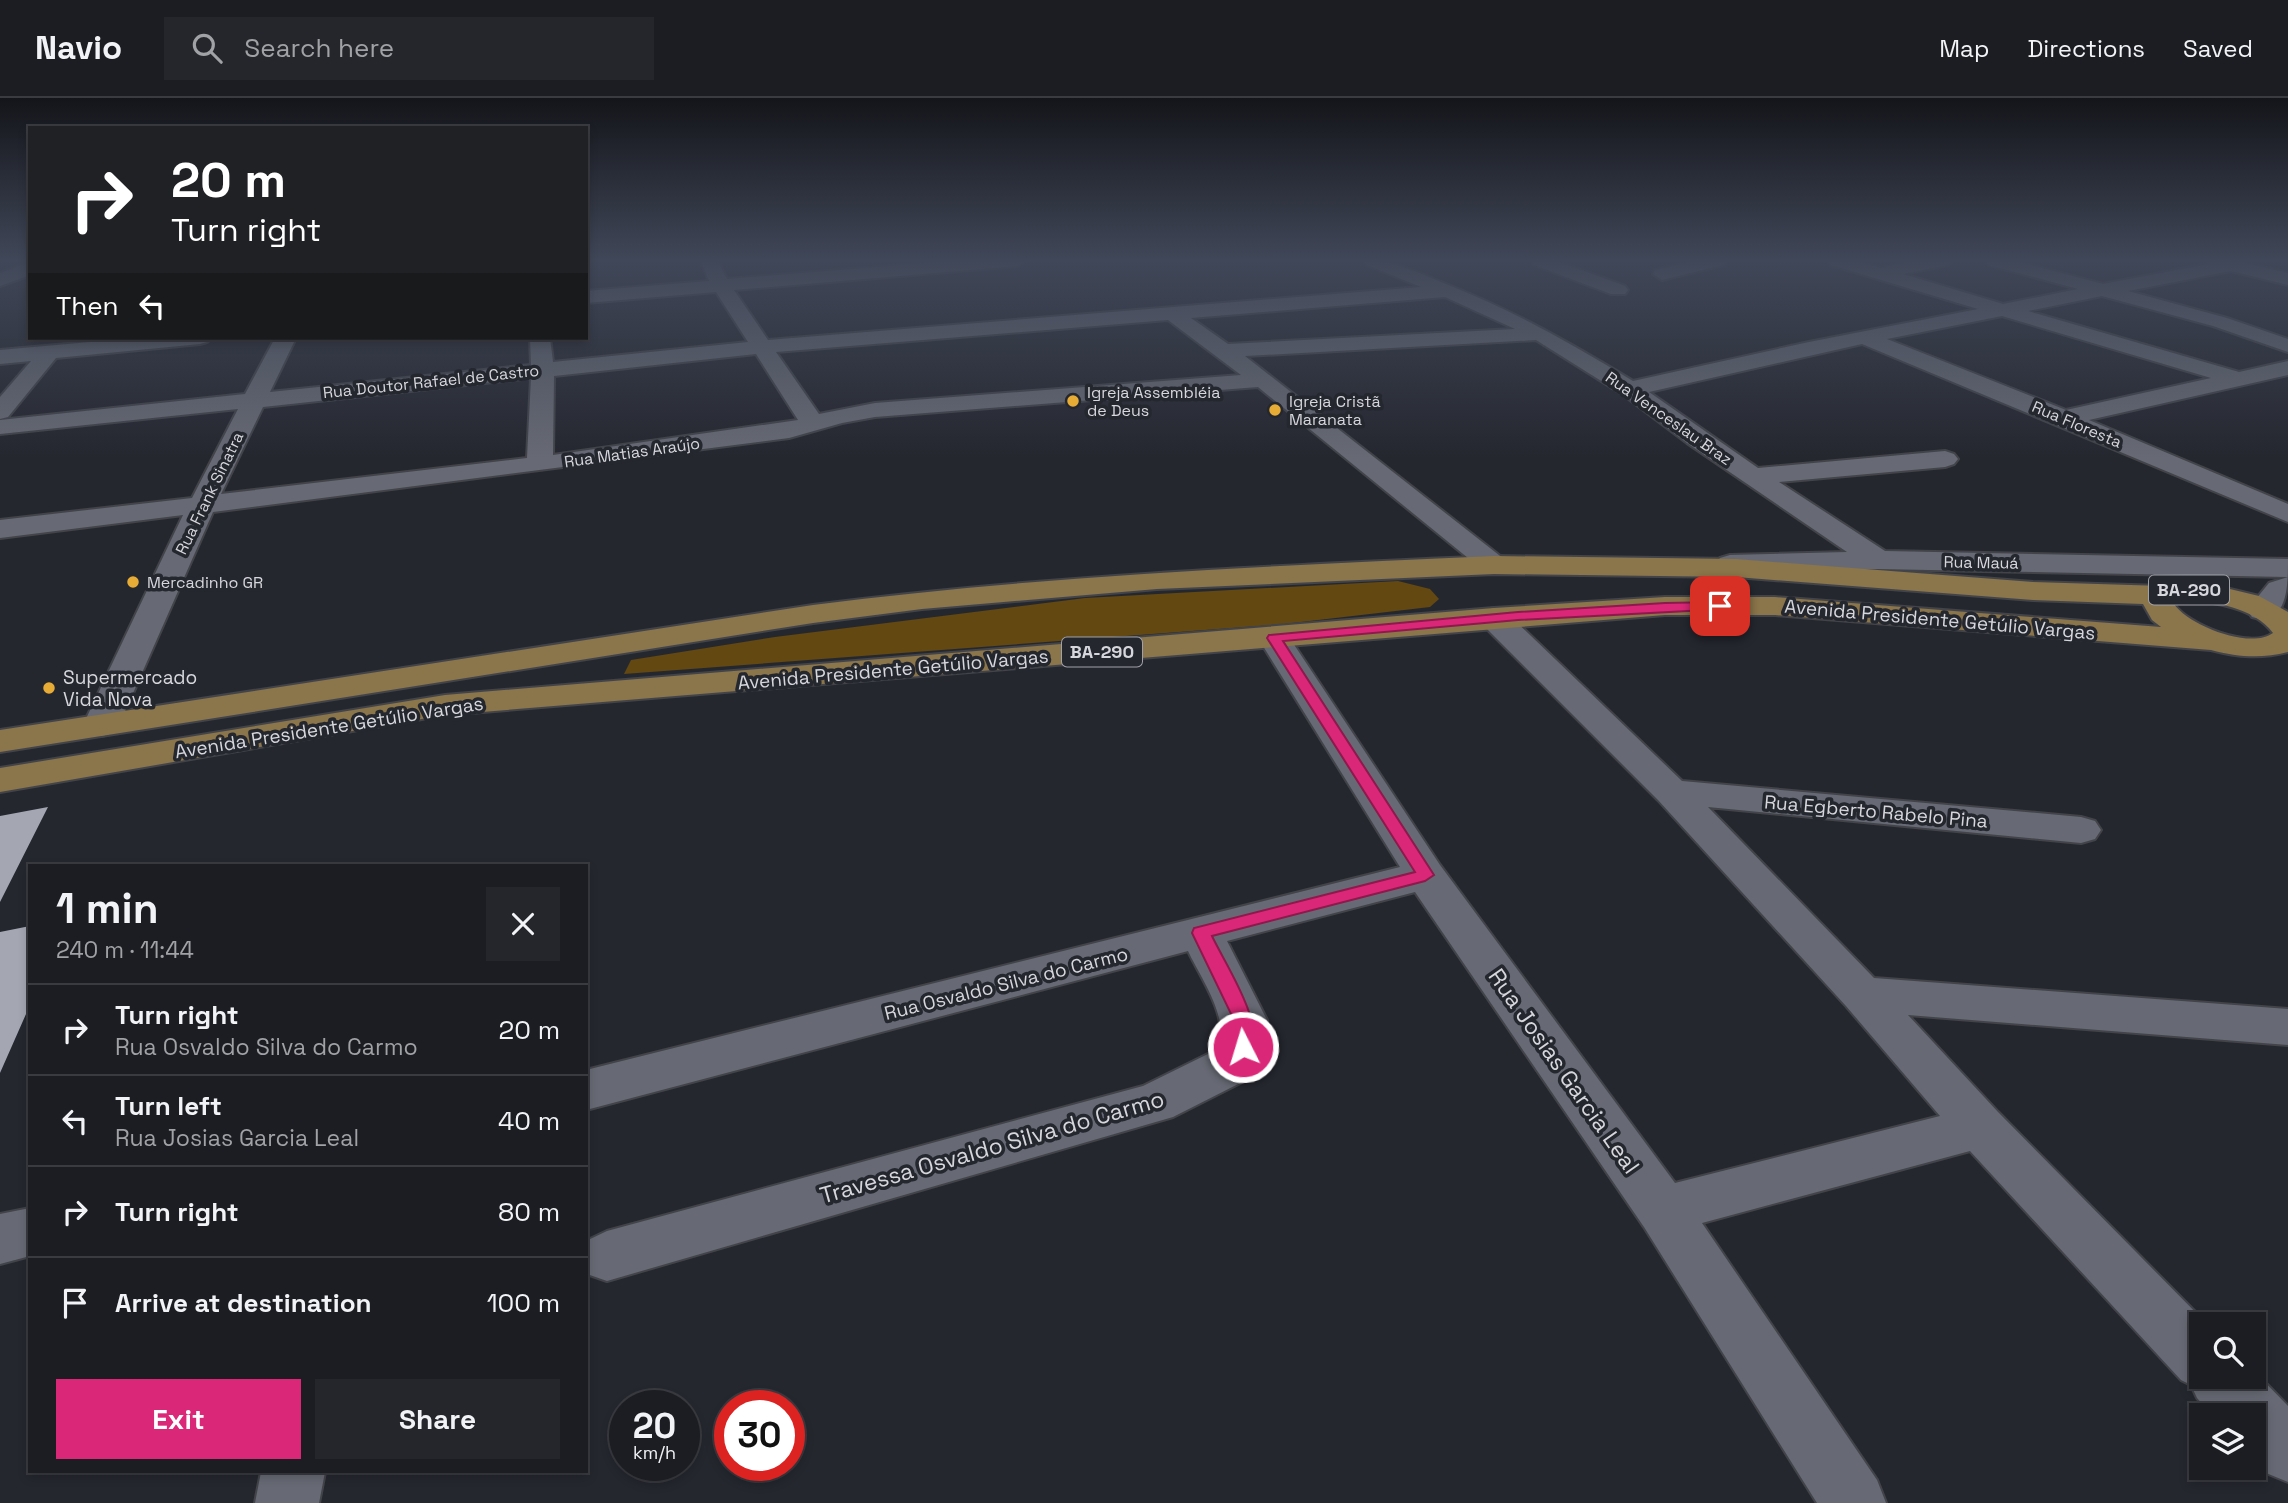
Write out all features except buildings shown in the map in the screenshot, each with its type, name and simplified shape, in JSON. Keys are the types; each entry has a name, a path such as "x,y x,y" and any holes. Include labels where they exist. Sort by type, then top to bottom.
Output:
{"main road":[{"name":"Avenida Presidente Getúlio Vargas","path":"0,741 655,638 922,600 1157,580 1494,565 1674,566 2033,592 2167,594"},
{"name":"BA-290","path":"2206,592 2246,602 2282,633 2248,647 2210,641 2165,618 2158,609 2157,601 2167,594 2206,592"},
{"name":"Avenida Presidente Getúlio Vargas","path":"0,780 445,705 1494,618 1665,607 1775,606 2210,641"}],"street":[{"path":"750,327 813,424"},
{"name":"Rua Doutor Rafael de Castro","path":"0,427 764,347 1009,327"},
{"path":"1188,327 1263,380 1494,565"},
{"name":"Rua Venceslau Braz","path":"1526,327 1630,389 1878,560"},
{"path":"1630,389 1919,327"},
{"path":"2056,327 2234,378"},
{"path":"2233,327 2288,346"},
{"path":"1220,351 1540,334"},
{"name":"Rua Floresta","path":"1864,337 2064,418 2288,514"},
{"path":"0,357 180,340"},
{"name":"Rua Frank Sinatra","path":"101,725 201,507 284,340"},
{"path":"540,340 543,370 540,464"},
{"path":"0,412 50,353"},
{"path":"2064,418 2288,368"},
{"name":"Rua Matias Araújo","path":"0,529 201,507 789,431 838,416 875,410 1263,380"},
{"path":"1753,476 1945,459"},
{"name":"Rua Mauá","path":"1674,566 1878,560 2288,569"},
{"name":"Rua Mauá","path":"2167,594 2185,581 2201,576 2288,569"},
{"path":"2282,633 2280,589 2288,586"},
{"path":"1494,618 1671,792 1862,994 1980,1127 2189,1346"},
{"name":"Rua Josias Garcia Leal","path":"1274,638 1425,875 1663,1210 1854,1503"},
{"name":"Rua Egberto Rabelo Pina","path":"1671,792 2081,830"},
{"name":"Rua Osvaldo Silva do Carmo","path":"588,1089 1425,875"},
{"name":"Travessa Osvaldo Silva do Carmo","path":"607,1256 1155,1103 1213,1075 1233,1064 1243,1047 1244,1020 1201,933"},
{"path":"1862,994 2288,1027"},
{"path":"1663,1210 1980,1127"},
{"path":"0,1240 28,1233"},
{"path":"2229,1389 2288,1451"},
{"path":"287,1503 293,1473"}],"shaded area":[{"path":"1398,581 1430,589 1439,599 1430,607 1284,624 624,674 631,660 775,637 1085,598"}],"place":[{"name":"Igreja Assembléia de Deus","path":"1073,401"},
{"name":"Igreja Cristã Maranata","path":"1275,410"},
{"name":"Mercadinho GR","path":"133,582"},
{"name":"Supermercado Vida Nova","path":"49,688"}],"route":[{"path":"1243,1047 1244,1020 1201,933 1425,875 1274,638 1518,616 1720,606"}]}
